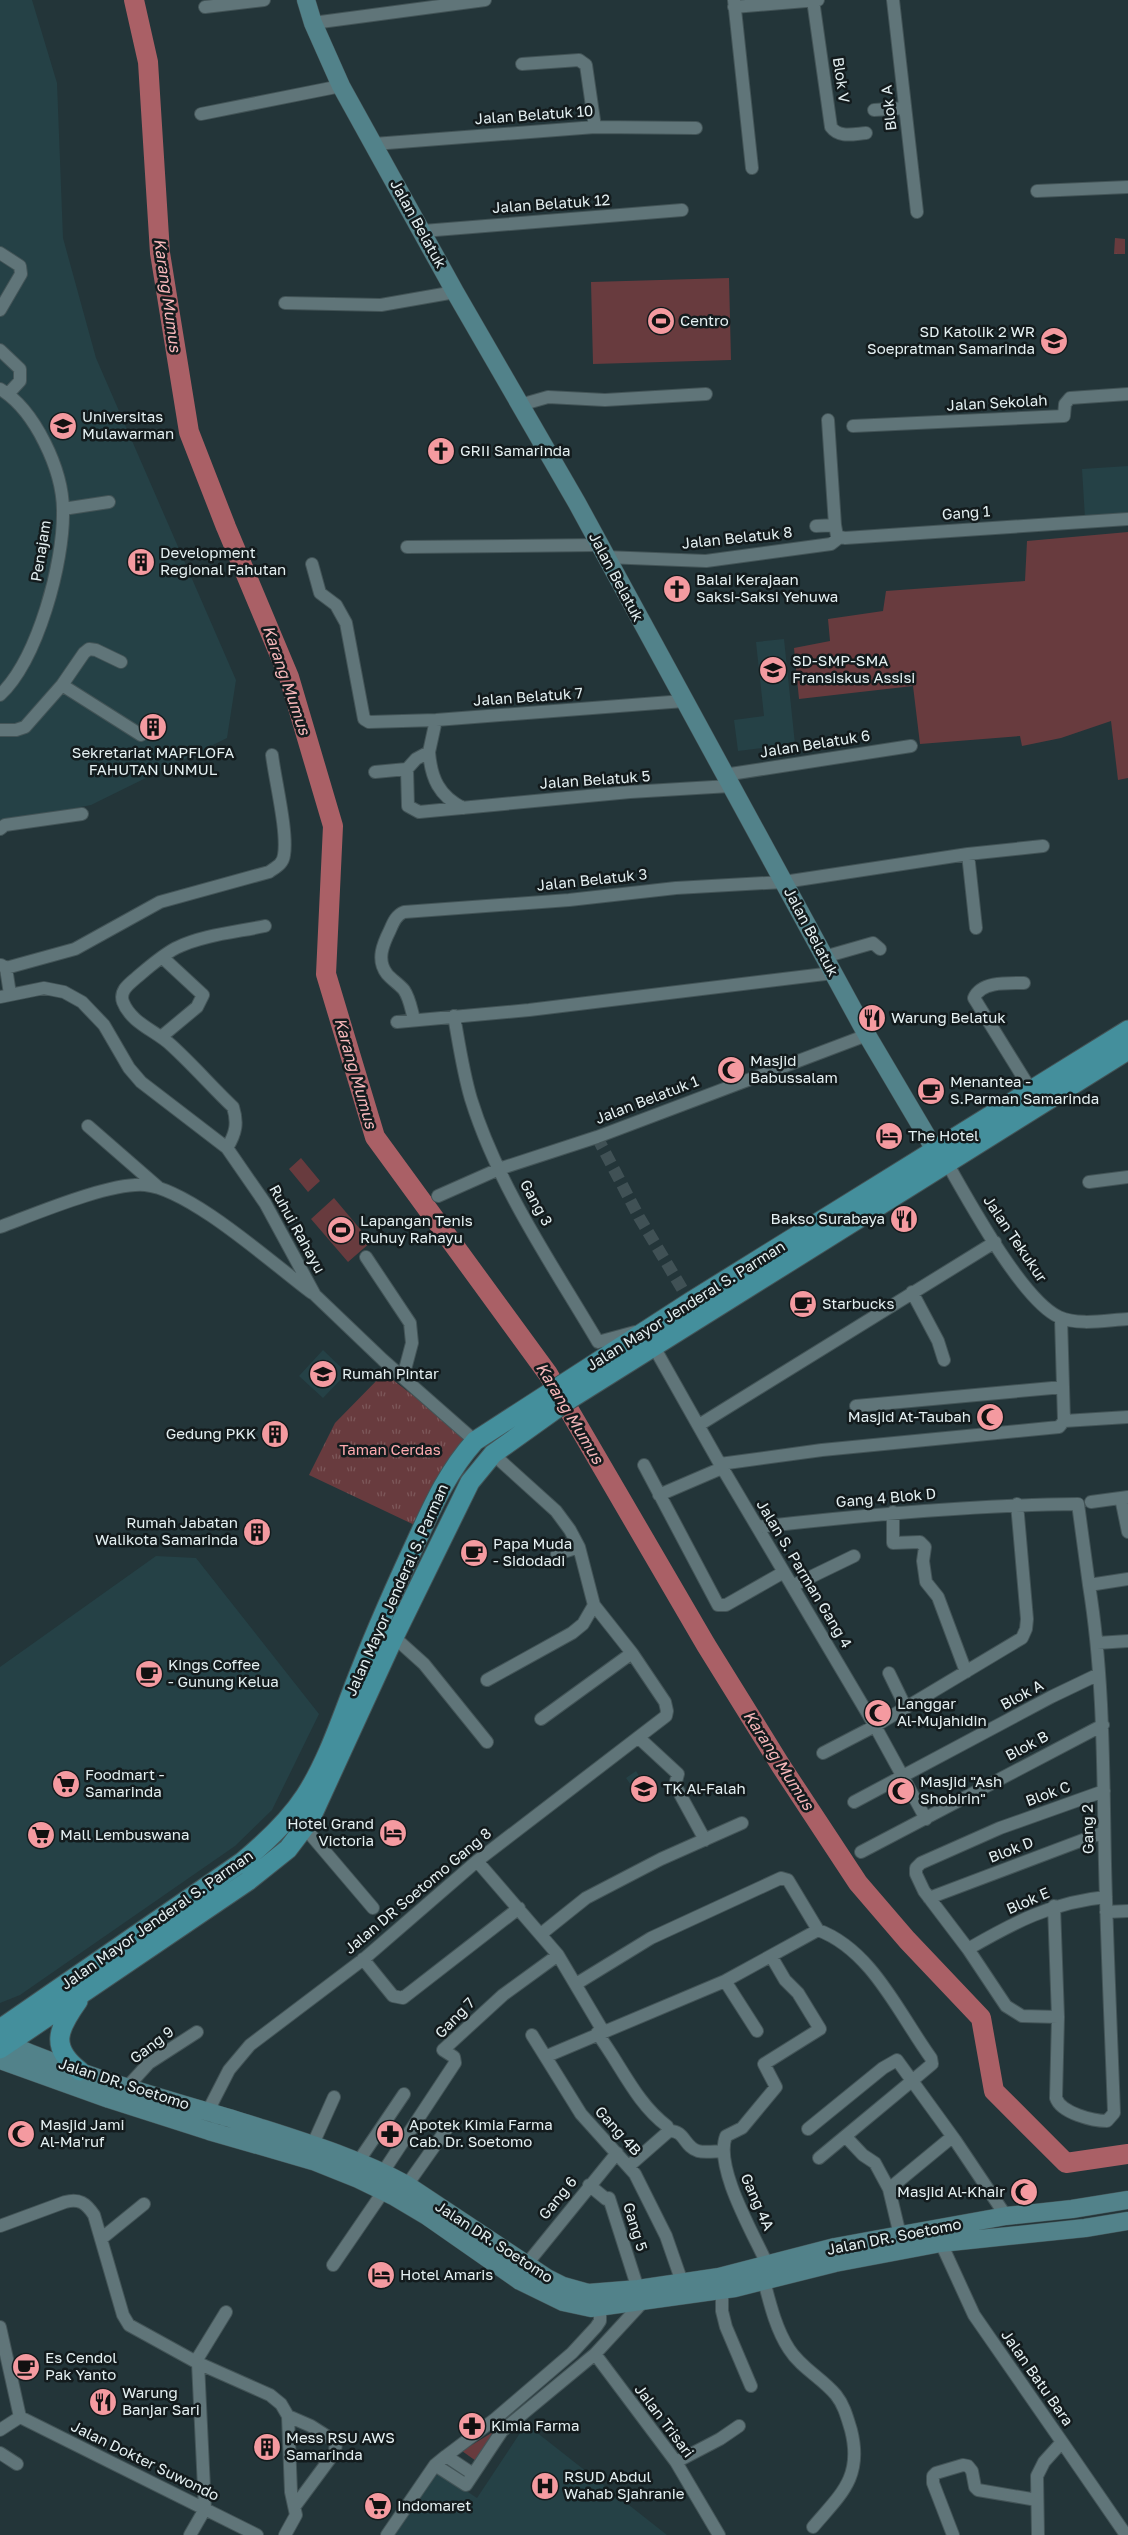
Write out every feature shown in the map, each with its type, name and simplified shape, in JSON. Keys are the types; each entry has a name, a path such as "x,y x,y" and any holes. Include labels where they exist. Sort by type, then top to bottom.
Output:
{"main road":[{"name":"Jalan Mayor Jenderal S. Parman","path":"1036,1098 1128,1030"},
{"name":"Jalan Mayor Jenderal S. Parman","path":"1,2044 83,1994 248,1881 288,1850 305,1828 470,1482 493,1454 544,1406 583,1380 651,1327 1036,1098 1128,1050"},
{"name":"Jalan Mayor Jenderal S. Parman","path":"583,1380 654,1347 941,1156"},
{"name":"Jalan Mayor Jenderal S. Parman","path":"1,2044 242,1862 281,1827 293,1813 313,1781 336,1733 376,1634 435,1501 470,1436 544,1406"},
{"path":"435,1501 456,1510"},
{"path":"80,2071 65,2058 59,2041 63,2023 83,1994"}],"street":[{"path":"205,7 264,0"},
{"name":"Jalan Belatuk","path":"306,0 313,23 341,86 423,231 455,292 577,503 867,1035 941,1156"},
{"path":"313,23 485,0"},
{"name":"Blok V","path":"813,0 831,127 838,133 844,134 866,132"},
{"path":"752,168 734,4 818,0"},
{"name":"Blok A","path":"893,0 917,212"},
{"path":"522,64 579,60 586,65 595,127"},
{"path":"201,114 341,86"},
{"path":"874,110 905,108"},
{"name":"Jalan Belatuk 10","path":"374,144 595,127 696,128"},
{"path":"1038,191 1128,187"},
{"name":"Jalan Belatuk 12","path":"423,231 682,210"},
{"path":"0,253 20,266 21,274 0,310"},
{"path":"285,303 381,305 455,292"},
{"path":"0,350 20,369 20,381 4,392"},
{"name":"Penajam","path":"0,695 12,682 27,656 42,621 60,545 63,509 54,464 39,432 17,401 4,392"},
{"path":"520,405 548,397 605,400 706,394"},
{"name":"Jalan Sekolah","path":"853,426 1064,416 1065,404 1070,398 1128,394"},
{"path":"828,420 835,525 836,533 840,538"},
{"path":"63,509 110,502"},
{"name":"Gang 1","path":"840,538 1128,519"},
{"path":"816,526 835,525"},
{"name":"Jalan Belatuk 8","path":"407,547 602,551 683,561 720,560 831,544 840,538"},
{"name":"Jalan Belatuk 7","path":"312,564 320,593 336,605 346,623 364,718 375,723 684,701"},
{"path":"0,730 16,730 25,727 62,685 84,654 90,650 96,650 121,662"},
{"path":"62,685 140,735"},
{"path":"436,720 429,752 433,778 446,797 463,808"},
{"name":"Jalan Belatuk 6","path":"727,781 911,746"},
{"path":"376,772 407,769 416,759 429,752"},
{"path":"5,995 3,966 81,946 160,902 269,872 280,865 284,856 284,836 272,755"},
{"name":"Jalan Belatuk 5","path":"407,769 406,799 408,806 412,810 419,812 727,781"},
{"path":"0,829 6,826 82,814"},
{"name":"Jalan Belatuk 3","path":"414,1020 408,999 398,983 388,975 381,956 381,950 391,928 397,917 404,912 569,900 676,888 784,882 968,854 1044,846"},
{"path":"968,854 976,928"},
{"path":"227,1148 235,1134 237,1120 233,1107 161,1037 137,1020 122,1000 122,993 128,984 178,947 207,938 265,926"},
{"path":"824,957 872,943 880,949"},
{"path":"161,1037 197,1007 203,995 162,957"},
{"path":"397,1022 530,1010 833,973"},
{"path":"1024,983 996,984 977,992 974,998 1036,1098"},
{"name":"Ruhui Rahayu","path":"5,995 44,988 64,992 82,1002 104,1025 129,1068 141,1082 227,1148 265,1203 315,1295 470,1436"},
{"name":"Gang 3","path":"454,1016 471,1099 499,1169 598,1342 651,1327"},
{"name":"Jalan Belatuk 1","path":"438,1196 499,1169 597,1137 867,1035"},
{"path":"88,1126 158,1187"},
{"name":"Jalan Tekukur","path":"941,1156 995,1242 1036,1300 1061,1318 1088,1321 1128,1319"},
{"path":"1089,1182 1128,1177"},
{"path":"0,1227 76,1199 122,1187 143,1184 158,1187 180,1196 231,1230 315,1295"},
{"path":"699,1425 995,1242"},
{"path":"366,1258 410,1323 412,1343 403,1377"},
{"path":"912,1292 938,1341 944,1360"},
{"path":"1061,1318 1064,1421"},
{"name":"Jalan S. Parman Gang 4","path":"654,1347 721,1466 875,1726 926,1819"},
{"path":"856,1406 1063,1387"},
{"path":"659,1494 721,1466 822,1450 1054,1429 1064,1421 1128,1417"},
{"path":"493,1454 556,1511 570,1530 579,1547 594,1606 632,1653 541,1719"},
{"path":"644,1466 718,1605 726,1604 784,1572"},
{"path":"1092,1502 1125,1498 1128,1532"},
{"path":"823,1752 875,1726 1018,1640 1026,1629 1017,1504"},
{"name":"Gang 4 Blok D","path":"758,1527 892,1512 1017,1504 1078,1504 1089,1585"},
{"path":"892,1512 893,1542 920,1542 925,1547 923,1561 926,1582 938,1597 966,1672"},
{"path":"557,1554 579,1547"},
{"path":"792,1586 854,1556"},
{"path":"1089,1585 1128,1579"},
{"name":"Gang 2","path":"1058,2017 1056,2098 1058,2103 1076,2113 1104,2121 1110,2119 1114,2113 1117,1911 1106,1897 1103,1725 1097,1643 1089,1585"},
{"path":"486,1680 572,1633 583,1624 594,1606"},
{"path":"394,1638 424,1664 487,1742"},
{"path":"1097,1643 1128,1641"},
{"name":"Jalan DR Soetomo Gang 8","path":"208,2112 229,2070 242,2053 363,1959 477,1861 663,1720 667,1712 665,1702 632,1653"},
{"path":"889,1672 906,1708"},
{"name":"Blok A","path":"854,1802 1051,1697 1100,1674"},
{"name":"Blok B","path":"861,1852 1103,1725"},
{"path":"639,1738 678,1774 675,1785 705,1840"},
{"name":"Blok C","path":"929,1898 916,1874 916,1868 921,1863 1000,1828 1104,1791"},
{"path":"541,1934 586,1898 661,1859 742,1823"},
{"path":"305,1828 373,1908"},
{"name":"Blok D","path":"929,1898 1104,1832"},
{"path":"477,1861 558,1955 576,1984 600,2032 645,2107 667,2126 669,2131"},
{"path":"576,1984 651,1938 781,1878 788,1880 818,1930 844,1946 860,1960 882,1986 931,2058 932,2066 819,2158"},
{"name":"Blok E","path":"968,1949 1022,1920 1054,1906 1106,1897"},
{"path":"929,1898 968,1949 991,1985 1013,2012 1026,2017 1058,2017 1054,1906"},
{"path":"363,1959 393,1996 403,1998 519,1908"},
{"path":"547,2056 600,2032 725,1981 818,1930"},
{"name":"Gang 7","path":"383,2172 455,2063 454,2057 443,2050 503,1995 558,1955"},
{"path":"629,2166 669,2131 676,2130 684,2136 690,2146 698,2151 723,2151 726,2136 742,2128 776,2087 764,2064 820,2029 798,1993 785,1980 771,1956"},
{"path":"725,1981 757,2031"},
{"name":"Gang 9","path":"128,2086 148,2063 197,2032"},
{"name":"Gang 4B","path":"532,2034 581,2114 629,2166 666,2236 682,2282"},
{"name":"Jalan DR. Soetomo","path":"1,2044 208,2112 314,2144 383,2172 407,2185 431,2210 488,2260 534,2289 572,2305 600,2308 682,2282 719,2277 767,2275 940,2243 1085,2228 1128,2221"},
{"name":"Jalan DR. Soetomo","path":"1,2044 200,2128 313,2160 383,2192 431,2210 563,2286 588,2293 640,2295 722,2290 767,2275 835,2247 1006,2216 1072,2210 1128,2200"},
{"path":"808,2129 895,2060 899,2061 1006,2216"},
{"path":"358,2162 404,2094"},
{"path":"314,2144 334,2097"},
{"path":"407,2185 448,2127"},
{"path":"889,2189 952,2136"},
{"path":"846,2137 863,2155 875,2163 889,2189 900,2235"},
{"name":"Gang 4A","path":"723,2151 726,2154 726,2168 731,2185 767,2275 773,2314 788,2348 799,2362 835,2395 845,2411 852,2436 855,2464 850,2482 812,2527"},
{"name":"Gang 6","path":"526,2265 617,2153"},
{"name":"Gang 5","path":"589,2186 606,2199 609,2198 640,2295"},
{"path":"333,2265 383,2192"},
{"path":"0,2226 64,2202 78,2200 91,2210 125,2320 134,2328 197,2362 274,2398 288,2416 311,2426 336,2442 335,2452 294,2506"},
{"path":"101,2238 144,2204"},
{"name":"Jalan Batu Bara","path":"940,2243 974,2315 1062,2442 1038,2472 1038,2535"},
{"path":"722,2290 722,2310 726,2327 751,2386"},
{"path":"435,2465 466,2485 498,2435 595,2354 640,2295"},
{"path":"387,2535 435,2465 526,2392 588,2337 600,2321 600,2308"},
{"path":"190,2535 205,2509 197,2362 226,2312"},
{"path":"0,2328 20,2417 0,2430"},
{"name":"Jalan Trisari","path":"595,2354 676,2462 718,2535"},
{"path":"526,2392 535,2404"},
{"path":"285,2535 296,2515 291,2492 288,2416"},
{"name":"Jalan Dokter Suwondo","path":"20,2417 256,2535"},
{"path":"676,2462 720,2439 739,2426"},
{"path":"1062,2442 1126,2535"},
{"path":"0,2453 17,2464"},
{"path":"446,2456 474,2474"},
{"path":"953,2535 933,2476 936,2473 963,2465 971,2468 974,2487 978,2490 1037,2500"}],"shaded area":[{"name":"Universitas Mulawarman","path":"0,0 32,0 57,83 63,238 96,358 236,680 227,738 91,805 0,823"},
{"path":"1128,466 1128,515 1085,518 1082,469"},
{"name":"SD-SMP-SMA Fransiskus Assisi","path":"784,639 795,744 738,751 734,720 764,716 756,642"},
{"name":"Rumah Pintar","path":"323,1350 347,1373 323,1398 299,1376"},
{"path":"156,1556 196,1558 319,1714 272,1810 235,1846 20,1995 0,2003 0,1667"},
{"name":"TK Al-Falah","path":"636,1771 645,1786 649,1783 655,1792 642,1801 626,1778"},
{"name":"RSUD Abdul Wahab Sjahranie","path":"526,2424 667,2535 394,2535 436,2474 441,2474 477,2498"}],"green space":[{"path":"1115,238 1125,239 1125,254 1114,254"},
{"name":"Centro","path":"729,278 731,360 593,364 591,282"},
{"path":"1128,532 1128,778 1118,780 1111,721 1061,738 1022,746 1020,736 920,744 913,686 799,699 794,648 830,641 828,619 883,611 886,591 1025,581 1027,541"},
{"path":"301,1158 320,1181 308,1192 289,1169"},
{"name":"Lapangan Tenis Ruhuy Rahayu","path":"334,1198 371,1242 348,1262 311,1219"},
{"name":"Taman Cerdas","path":"384,1373 446,1421 470,1446 423,1529 309,1475 335,1423"},
{"path":"493,2432 476,2461 462,2451"}],"waterway":[{"name":"Karang Mumus","path":"134,0 148,62 160,253 189,432 226,527 289,677 333,826 326,974 375,1137 548,1374 706,1645 781,1766 858,1883 907,1940 981,2018 994,2091 1066,2163 1128,2154"}],"tunnel":[{"path":"597,1137 639,1217 690,1302"}],"place":[{"name":"Centro","path":"661,321"},
{"name":"SD Katolik 2 WR Soepratman Samarinda","path":"1054,341"},
{"name":"Universitas Mulawarman","path":"63,426"},
{"name":"GRII Samarinda","path":"441,451"},
{"name":"Development Regional Fahutan","path":"141,562"},
{"name":"Balai Kerajaan Saksi-Saksi Yehuwa","path":"677,589"},
{"name":"SD-SMP-SMA Fransiskus Assisi","path":"773,670"},
{"name":"Sekretariat MAPFLOFA FAHUTAN UNMUL","path":"153,727"},
{"name":"Warung Belatuk","path":"872,1018"},
{"name":"Masjid Babussalam","path":"731,1070"},
{"name":"Menantea - S.Parman Samarinda","path":"931,1091"},
{"name":"The Hotel","path":"889,1136"},
{"name":"Bakso Surabaya","path":"904,1219"},
{"name":"Lapangan Tenis Ruhuy Rahayu","path":"341,1230"},
{"name":"Starbucks","path":"803,1304"},
{"name":"Rumah Pintar","path":"323,1374"},
{"name":"Masjid At-Taubah","path":"990,1417"},
{"name":"Gedung PKK","path":"275,1434"},
{"name":"Rumah Jabatan Walikota Samarinda","path":"257,1532"},
{"name":"Papa Muda - Sidodadi","path":"474,1553"},
{"name":"Kings Coffee - Gunung Kelua","path":"149,1674"},
{"name":"Langgar Al-Mujahidin","path":"878,1713"},
{"name":"Foodmart - Samarinda","path":"66,1784"},
{"name":"TK Al-Falah","path":"644,1789"},
{"name":"Masjid \"Ash Shobirin\"","path":"901,1791"},
{"name":"Hotel Grand Victoria","path":"393,1833"},
{"name":"Mall Lembuswana","path":"41,1835"},
{"name":"Masjid Jami Al-Ma'ruf","path":"21,2134"},
{"name":"Apotek Kimia Farma Cab. Dr. Soetomo","path":"390,2134"},
{"name":"Masjid Al-Khair","path":"1024,2192"},
{"name":"Hotel Amaris","path":"381,2275"},
{"name":"Es Cendol Pak Yanto","path":"26,2367"},
{"name":"Warung Banjar Sari","path":"103,2402"},
{"name":"Kimia Farma","path":"472,2426"},
{"name":"Mess RSU AWS Samarinda","path":"267,2447"},
{"name":"RSUD Abdul Wahab Sjahranie","path":"545,2486"},
{"name":"Indomaret","path":"378,2506"}]}
